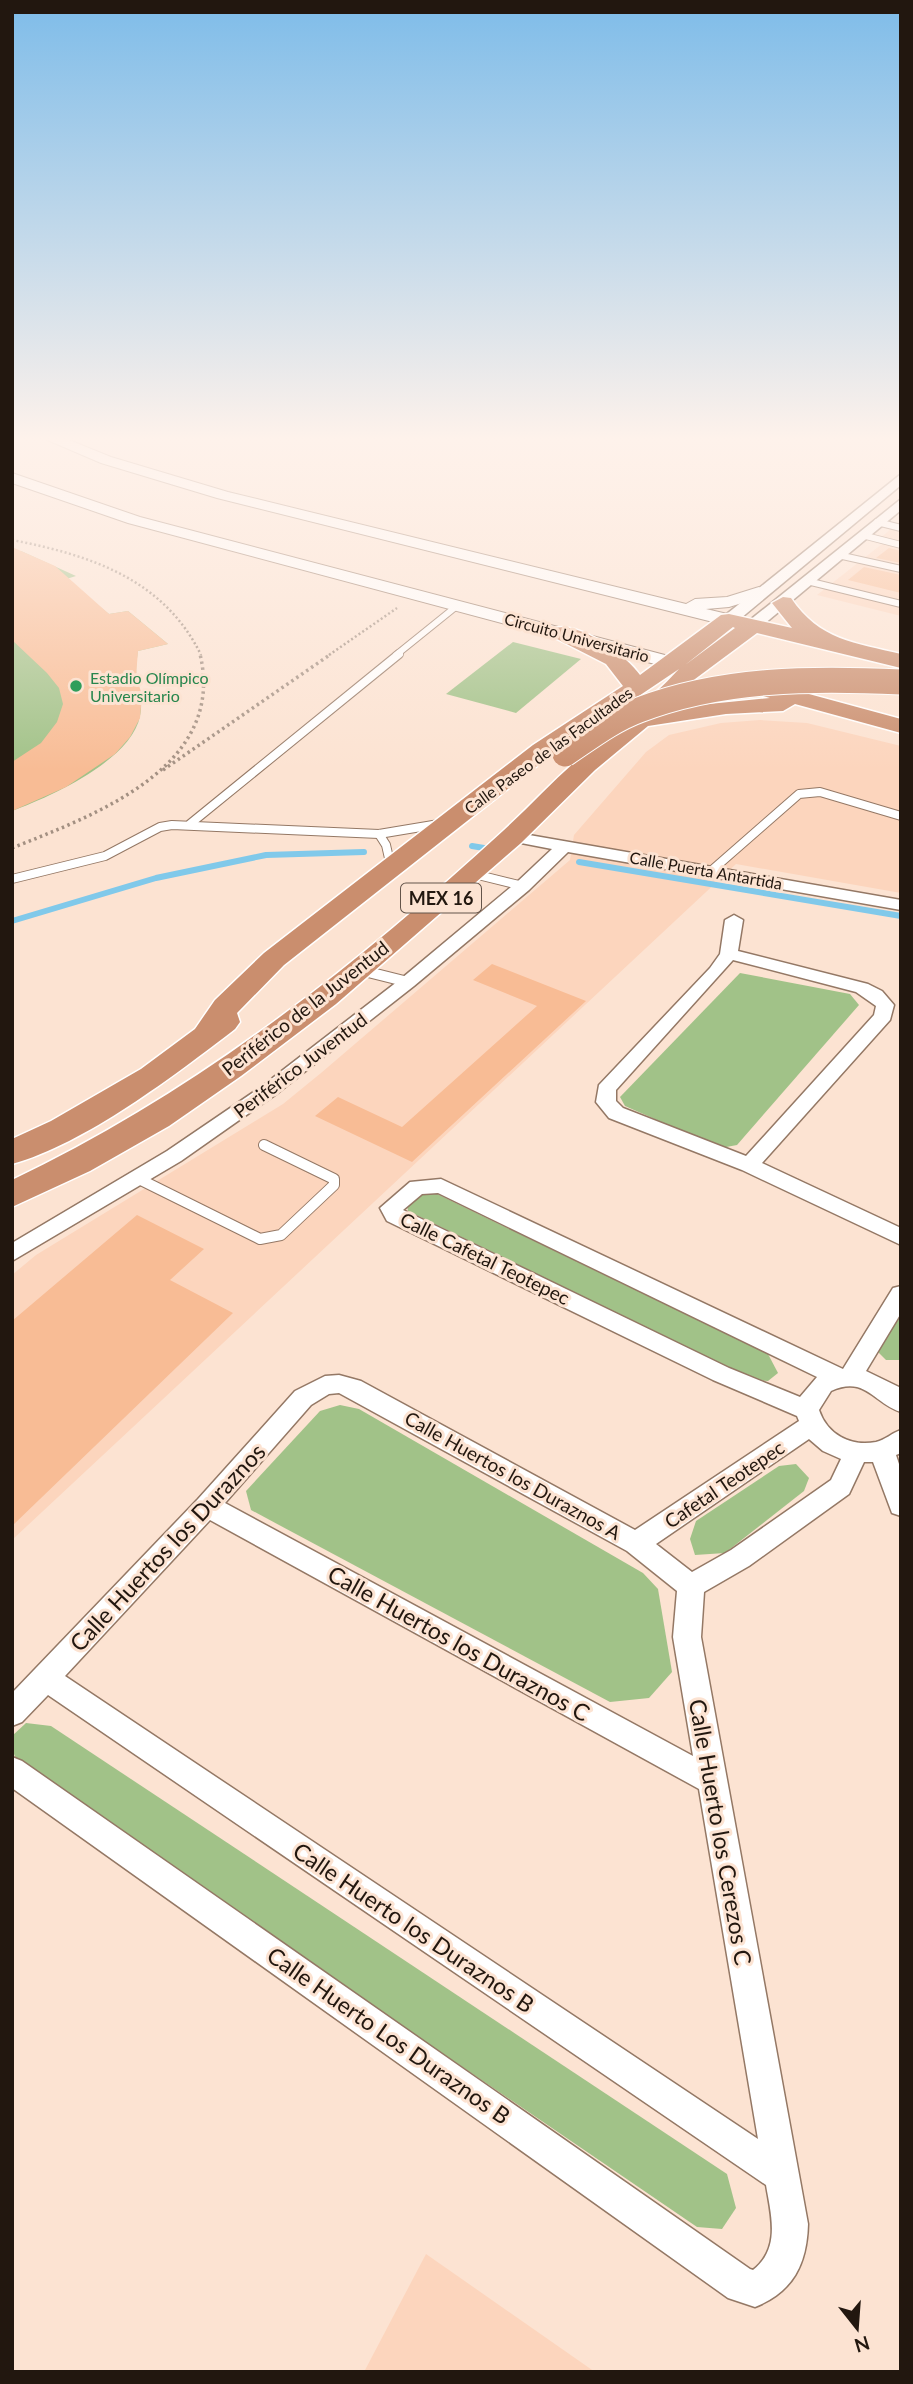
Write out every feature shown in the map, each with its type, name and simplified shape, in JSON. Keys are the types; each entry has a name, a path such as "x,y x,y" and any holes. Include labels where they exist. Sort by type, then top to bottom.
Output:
{"highway":[{"path":"783,603 801,625 834,646"},
{"path":"729,620 901,661"},
{"name":"Calle Paseo de las Facultades","path":"684,666 729,620"},
{"name":"Calle Paseo de las Facultades","path":"207,1034 226,1007 274,959 397,855 450,821 635,685 684,666 751,627"},
{"path":"563,633 619,660 635,685"},
{"name":"Circuito Universitario","path":"684,666 901,726"},
{"name":"Periférico de la Juventud","path":"12,1195 78,1163 157,1118 230,1069 358,969 512,837 586,765 648,714 684,666"},
{"path":"842,711 825,685 831,676 852,669 901,667"},
{"name":"Periférico de la Juventud","path":"12,1153 63,1129 152,1076 315,956 565,754 619,720 682,697 742,686 837,680 901,682"},
{"path":"598,710 648,714 811,702"}],"main road":[{"name":"Circuito Universitario","path":"239,547 684,666"},
{"path":"437,547 729,620"},
{"path":"645,598 713,604 759,592"}],"street":[{"name":"Calle Paseo de las Facultades","path":"729,620 815,547"},
{"name":"Calle Paseo de las Facultades","path":"751,627 847,547"},
{"name":"Calle Puerta Antartida","path":"512,837 901,905"},
{"name":"Periférico Juventud","path":"12,1253 137,1178 268,1091 408,982 523,886 564,846"},
{"path":"734,920 729,954 716,972 606,1089 604,1095 616,1114 749,1165 901,1237"},
{"path":"729,954 862,988 876,995 885,1005 883,1016 749,1165"},
{"name":"Calle Cafetal Teotepec","path":"810,1418 405,1221 396,1216 391,1208 417,1187 441,1186 845,1377"},
{"path":"899,1397 875,1382 845,1377 901,1294"},
{"name":"Cafetal Teotepec","path":"636,1542 810,1418 816,1389 845,1377"},
{"name":"Calle Huertos los Duraznos","path":"12,1713 207,1506 303,1398 325,1385"},
{"name":"Calle Huertos los Duraznos A","path":"325,1385 353,1387 636,1542 691,1586"},
{"path":"810,1418 830,1443 856,1453 891,1446 901,1506"},
{"path":"691,1586 740,1558 840,1487 856,1453"},
{"name":"Calle Huertos los Duraznos C","path":"207,1506 710,1780"},
{"name":"Calle Huerto los Cerezos C","path":"691,1586 687,1637 710,1780 783,2176 790,2250 782,2267 767,2284"},
{"name":"Calle Huerto los Duraznos B","path":"46,1678 783,2176"},
{"name":"Calle Huerto Los Duraznos B","path":"12,1771 741,2286 755,2289 767,2284"}],"lane":[{"path":"838,555 901,569"},
{"path":"807,581 901,604"},
{"path":"190,824 458,605"},
{"path":"711,871 799,794 820,792 901,816"},
{"path":"12,879 105,856 160,827 190,824 379,834 450,821"},
{"path":"379,834 397,855"},
{"path":"470,873 523,886"},
{"path":"358,969 408,982"},
{"path":"137,1178 260,1239 271,1239 281,1235 334,1185 334,1179 264,1145"}],"path":[{"path":"42,547 82,557 150,590 180,615 198,646 205,672 204,699 194,732 156,774"},
{"path":"12,848 100,813 418,594"}],"shaded area":[{"path":"878,547 901,547 901,616 817,595"},
{"path":"760,720 807,723 901,746 901,893 736,864 12,1540 12,1275 36,1255 283,1104 321,1073 570,860 574,835 646,752 669,735 721,723"},
{"path":"426,2254 595,2372 364,2372"}],"green space":[{"name":"Estadio Olímpico Universitario","path":"21,551 76,576 60,581 79,590 109,614 128,611 168,644 138,651 136,672 141,702 140,716 134,732 122,747 87,775 12,811 12,555"},
{"path":"513,642 581,659 516,713 446,694"},
{"path":"740,973 850,994 859,1005 737,1145 721,1148 625,1106 620,1097"},
{"path":"417,1190 433,1192 768,1354 778,1373 768,1381 754,1380 408,1211 406,1200"},
{"path":"901,1310 901,1360 886,1360 879,1353 877,1345"},
{"path":"340,1405 359,1409 643,1573 658,1589 672,1672 649,1698 610,1702 251,1510 246,1491 320,1411"},
{"path":"796,1464 809,1478 804,1491 725,1553 695,1555 690,1539 696,1521 779,1466"},
{"path":"26,1723 51,1726 727,2174 736,2208 722,2229 697,2227 18,1764 12,1749 12,1736"}],"building":[{"name":"Estadio Olímpico Universitario","path":"13,547 55,566 109,614 128,611 168,644 138,651 136,676 142,695 140,718 130,737 115,754 66,787 12,811 12,762 41,743 57,722 63,704 59,688 12,640"},
{"path":"889,548 901,551 901,563 876,558"},
{"path":"864,567 901,575 901,593 848,580"},
{"path":"492,964 586,1001 412,1162 315,1116 338,1097 402,1127 537,1006 473,980"},
{"path":"137,1215 204,1249 170,1280 233,1313 12,1526 12,1321"}],"waterway":[{"path":"472,846 484,848"},
{"path":"12,921 156,878 266,855 364,852"},
{"path":"579,862 901,916"}],"place":[{"name":"Estadio Olímpico Universitario","path":"76,686"}]}
